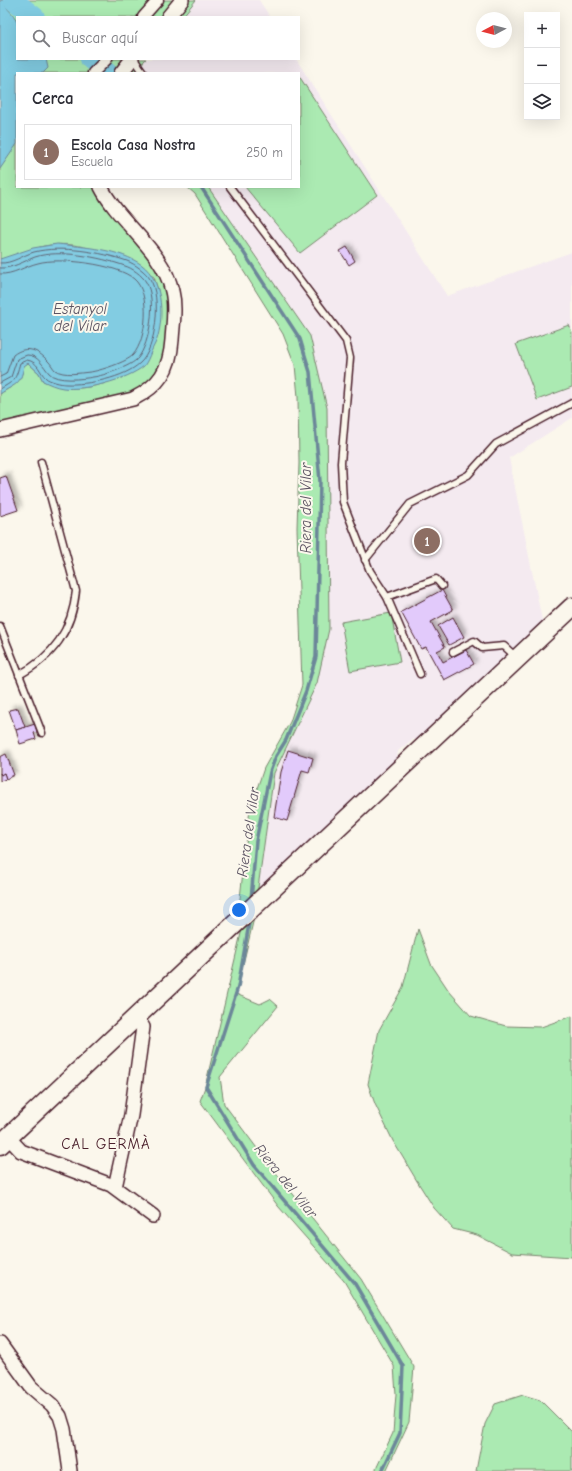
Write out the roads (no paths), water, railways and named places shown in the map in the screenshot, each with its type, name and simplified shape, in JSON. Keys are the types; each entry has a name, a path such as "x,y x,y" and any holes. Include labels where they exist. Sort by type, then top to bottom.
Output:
{"main road":[{"path":"4,1141 572,607"}],"street":[{"path":"144,16 158,0"},
{"path":"169,16 182,0"},
{"path":"94,72 106,60"},
{"path":"0,430 132,399 148,391 159,380 167,366 172,343 174,310 172,291 165,271 158,260 120,215 102,188"},
{"path":"115,1187 131,1115 142,1034 142,1027 136,1017"},
{"path":"4,1141 21,1151 115,1187 153,1216"},
{"path":"0,1344 30,1388 52,1405 60,1416 64,1430 70,1471"}],"lane":[{"path":"128,65 142,72"},
{"path":"231,188 346,341 350,358 341,463 343,502 365,560 370,571 387,597 420,674"},
{"path":"365,560 410,504 468,475 496,444 572,403"},
{"path":"19,675 36,666 50,654 67,628 76,591 41,462"},
{"path":"387,597 436,579 442,586"},
{"path":"0,626 42,733"},
{"path":"453,652 474,641 482,648 504,646 517,659"}],"water":[{"path":"0,0 5,0 8,10 16,20 16,60 46,60 48,68 44,72 16,72 16,145 0,169"},
{"name":"Estanyol del Vilar","path":"57,244 113,252 133,260 149,271 154,279 160,298 161,317 157,340 144,366 127,376 116,380 82,388 60,388 43,381 39,373 28,363 24,366 19,381 0,394 0,259 33,248"}],"waterway":[{"path":"13,0 34,16"},
{"path":"91,60 107,72"},
{"name":"Riera del Vilar","path":"202,188 300,339 310,372 320,481 316,657 306,691 286,740 276,756 270,772 256,841 251,900"},
{"name":"Riera del Vilar","path":"250,918 238,987 206,1087 254,1165 355,1284 403,1366 400,1433 382,1471"}],"place":[{"name":"Escola Casa Nostra","path":"427,541"}],"district":[{"name":"CAL GERMÀ","path":"106,1144"}]}
